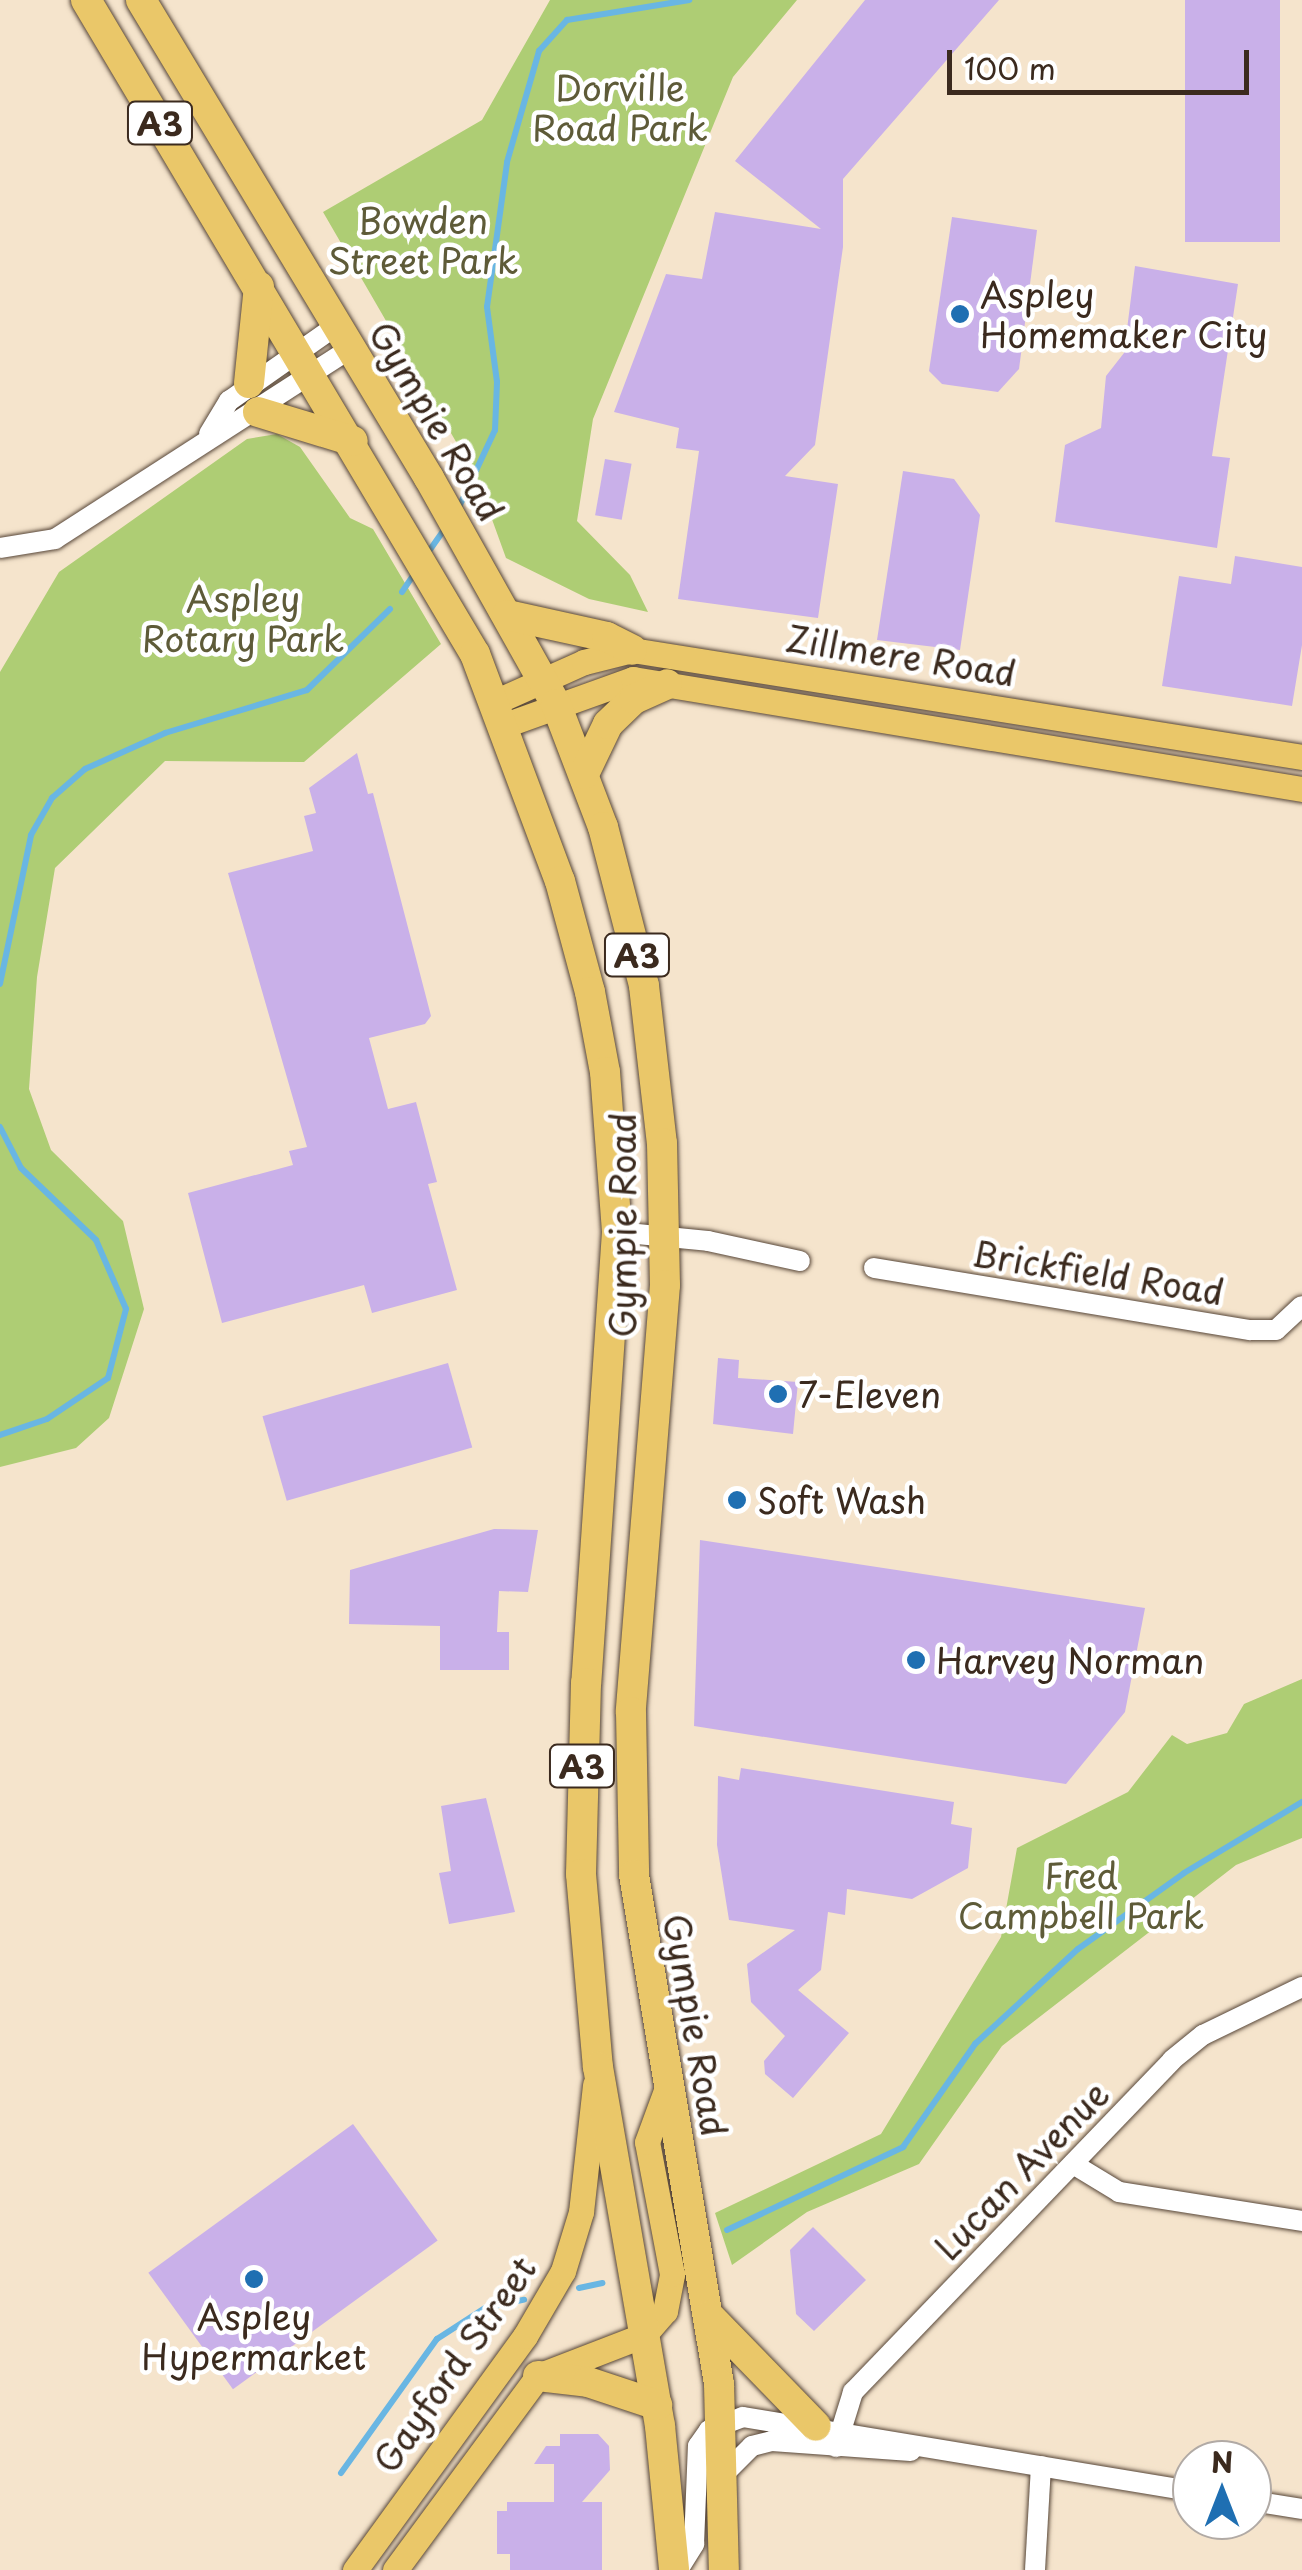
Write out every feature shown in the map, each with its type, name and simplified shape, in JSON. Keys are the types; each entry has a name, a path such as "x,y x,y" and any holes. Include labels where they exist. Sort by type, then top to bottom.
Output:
{"highway":[{"name":"Gympie Road","path":"86,0 455,616 501,713 560,881 590,992 605,1072 618,1232 581,1785 583,1911 598,2066 657,2405 676,2570"},
{"name":"Gympie Road","path":"142,0 429,478 550,692 584,774 644,986 659,1098 665,1238 630,1752 638,1908 709,2316 722,2423 724,2570"},
{"path":"259,287 254,398 353,440"},
{"path":"507,615 607,637 632,650"},
{"path":"584,774 596,740 618,714 667,684"},
{"path":"709,2316 830,2434"},
{"path":"538,2376 601,2385 657,2405"}],"main road":[{"name":"Zillmere Road","path":"501,713 632,650 1302,756"},
{"name":"Zillmere Road","path":"550,692 614,681 667,684 1302,788"},
{"name":"Gayford Street","path":"355,2570 525,2336 563,2270 582,2212 598,2066"},
{"path":"538,2376 644,2335 672,2293 647,2142 668,2085"},
{"name":"Gayford Street","path":"396,2570 538,2376"}],"street":[{"path":"0,548 55,539 343,337"},
{"path":"209,434 229,401 254,398 305,363"},
{"path":"618,1232 800,1262"},
{"name":"Brickfield Road","path":"874,1268 1250,1330 1276,1330 1302,1306"},
{"name":"Lucan Avenue","path":"830,2434 853,2392 1187,2046 1302,1987"},
{"path":"1073,2164 1119,2192 1302,2221"},
{"path":"676,2570 694,2544 698,2446 722,2423 756,2416 888,2453 938,2448 1172,2488"},
{"path":"724,2475 763,2442 830,2434"},
{"path":"1036,2570 1041,2466"},
{"path":"1272,2504 1302,2509"}],"green space":[{"name":"Dorville Road Park","path":"550,0 797,0 733,77 593,419 577,521 630,575 648,612 589,599 506,558 477,478 323,212 482,120"},
{"name":"Aspley Rotary Park","path":"277,434 300,447 350,518 373,529 441,644 304,762 165,761 55,868 37,977 29,1089 51,1150 123,1221 144,1309 109,1418 76,1448 0,1467 0,672 59,572 247,439"},
{"name":"Fred Campbell Park","path":"1302,1679 1302,1838 1236,1865 1002,2046 919,2164 807,2212 732,2265 715,2213 881,2134 1001,1937 1017,1848 1128,1792 1172,1735 1187,1744 1227,1733 1244,1704"}],"building":[{"path":"865,0 999,0 843,179 843,247 815,445 785,476 838,484 818,618 678,599 699,451 676,448 679,428 614,412 666,274 702,279 715,212 821,229 735,161"},
{"path":"1185,0 1280,0 1280,242 1185,242"},
{"path":"952,217 1037,230 1019,369 998,392 942,384 929,371"},
{"path":"1135,266 1238,284 1212,456 1230,458 1217,548 1055,522 1065,445 1101,428 1106,376 1124,353"},
{"path":"605,459 632,464 622,520 595,515"},
{"path":"903,471 954,479 980,515 960,650 877,640"},
{"path":"1235,556 1302,567 1302,645 1292,706 1162,686 1179,576 1231,584"},
{"path":"357,753 368,794 373,793 431,1016 425,1024 369,1038 388,1109 416,1102 437,1182 428,1184 457,1290 372,1313 364,1285 222,1323 188,1193 293,1165 289,1151 307,1147 228,873 313,851 304,816 316,813 309,788"},
{"path":"718,1358 739,1360 738,1378 798,1382 793,1434 713,1424"},
{"path":"448,1363 472,1448 287,1501 262,1416"},
{"path":"494,1529 538,1530 528,1592 499,1591 497,1632 509,1632 509,1670 440,1670 440,1626 349,1624 350,1570"},
{"name":"Harvey Norman","path":"700,1540 1145,1608 1125,1712 1066,1784 694,1726"},
{"path":"741,1768 954,1802 951,1824 972,1828 968,1868 912,1899 847,1889 845,1915 828,1912 821,1970 798,1990 849,2033 793,2098 765,2074 764,2061 785,2036 751,2002 747,1964 795,1930 729,1920 717,1845 718,1776 739,1780"},
{"path":"486,1798 515,1912 449,1924 439,1873 451,1871 441,1806"},
{"path":"353,2124 438,2240 233,2389 148,2273"},
{"path":"813,2227 866,2280 814,2331 796,2314 790,2250"},
{"path":"560,2434 598,2434 609,2446 610,2470 582,2502 602,2502 602,2570 510,2570 510,2554 497,2554 497,2511 507,2511 507,2502 554,2502 554,2464 534,2464 546,2446 560,2446"}],"waterway":[{"path":"458,509 495,430 497,382 487,307 507,162 539,51 567,20 689,0"},
{"path":"427,554 446,527"},
{"path":"402,592 415,573"},
{"path":"0,984 31,835 52,798 85,769 165,733 307,690 390,609"},
{"path":"0,1127 21,1168 96,1240 126,1309 108,1378 47,1419 0,1435"},
{"path":"727,2230 903,2147 975,2044 1078,1949 1184,1873 1302,1802"},
{"path":"579,2288 602,2283"},
{"path":"341,2473 437,2339 485,2308 524,2300"}],"place":[{"name":"Aspley Homemaker City","path":"960,314"},
{"name":"7-Eleven","path":"778,1394"},
{"name":"Soft Wash","path":"737,1500"},
{"name":"Harvey Norman","path":"916,1660"},
{"name":"Aspley Hypermarket","path":"254,2279"}],"park label":[{"name":"Bowden Street Park","path":"423,240"}]}
